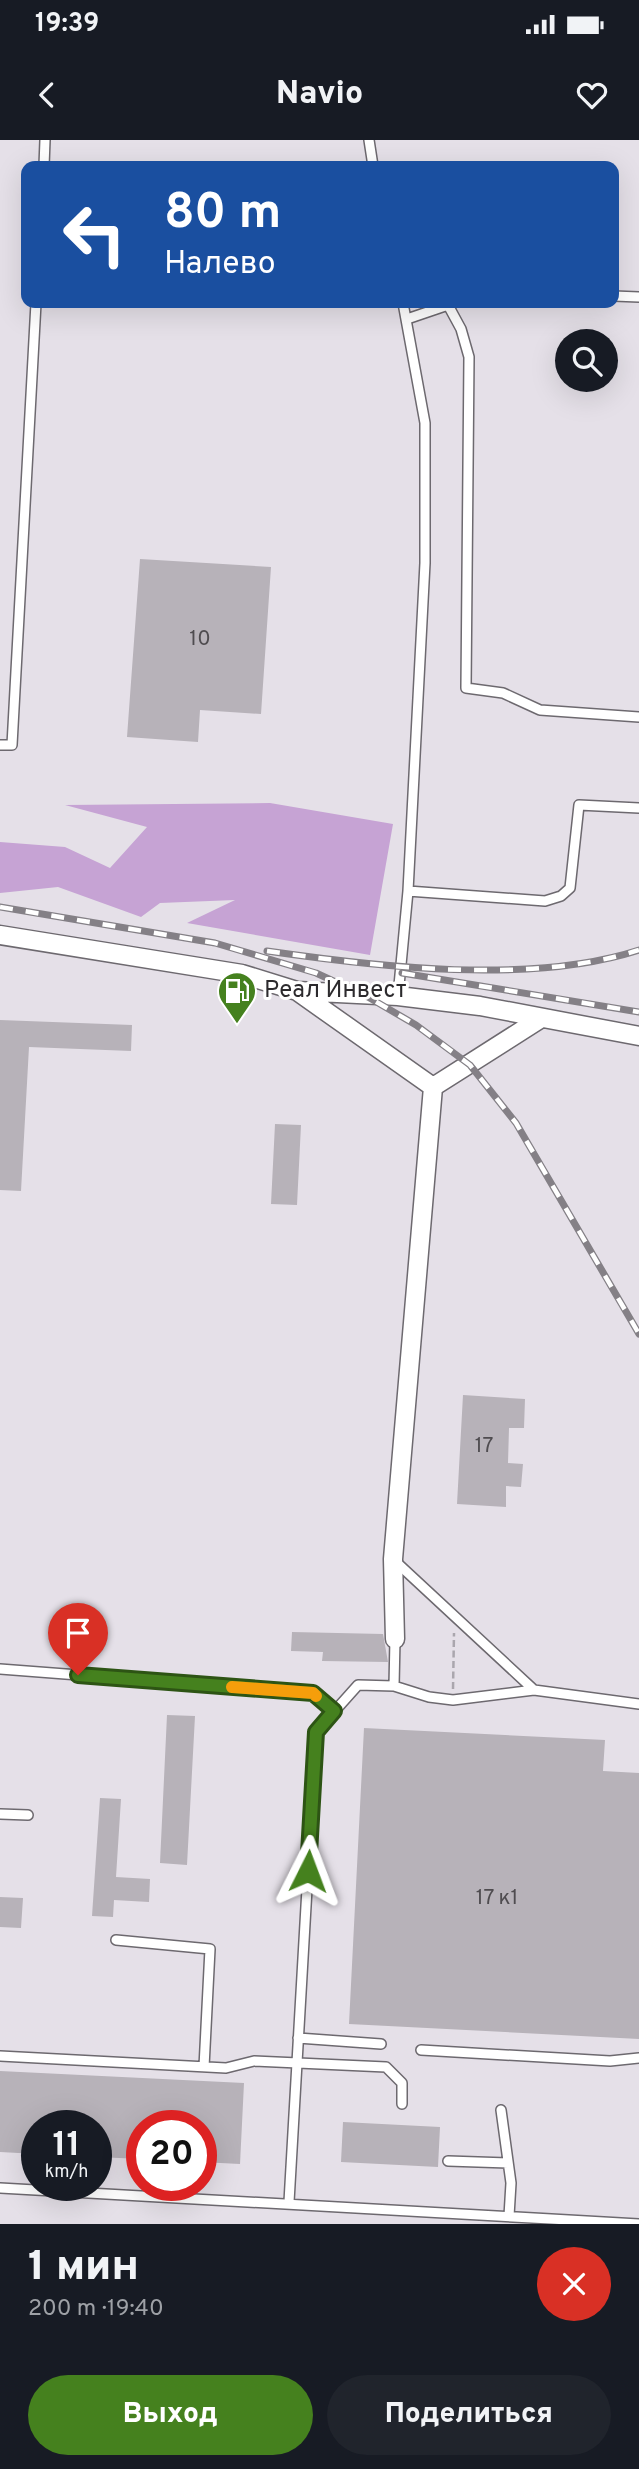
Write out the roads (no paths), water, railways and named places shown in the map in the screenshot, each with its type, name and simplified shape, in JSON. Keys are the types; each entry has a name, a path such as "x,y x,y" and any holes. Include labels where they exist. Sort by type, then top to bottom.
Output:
{"street":[{"path":"0,935 242,974 297,991 398,996 480,1006 639,1036"},
{"path":"297,991 433,1087"},
{"path":"433,1087 540,1019"},
{"path":"395,1639 393,1559 433,1087"}],"lane":[{"path":"44,161 45,140"},
{"path":"369,140 372,161"},
{"path":"619,296 639,297"},
{"path":"0,746 12,745 36,308"},
{"path":"398,996 408,891 425,563 425,423 404,308"},
{"path":"407,320 440,308"},
{"path":"453,308 469,357 466,688 503,693 540,710 639,716"},
{"path":"408,891 545,901 561,896 569,888 579,805 639,808"},
{"path":"393,1559 534,1690"},
{"path":"394,1686 395,1639"},
{"path":"0,1669 313,1693 334,1711"},
{"path":"289,2202 316,1732 358,1685 394,1686 429,1697 453,1700 534,1690 639,1704"},
{"path":"0,1814 28,1815"},
{"path":"116,1940 210,1949 204,2067"},
{"path":"298,2038 381,2044"},
{"path":"421,2050 610,2061 639,2057"},
{"path":"0,2056 226,2068 254,2061 386,2067 402,2082 402,2104"},
{"path":"501,2110 508,2163 509,2216"},
{"path":"447,2161 508,2163"},
{"path":"0,2188 289,2202 639,2224"}],"railway":[{"path":"0,907 215,943 316,973 368,997 416,1025 470,1065 516,1123 639,1334"},
{"path":"267,951 405,967 503,970 597,961 639,950"},
{"path":"402,973 639,1012"}],"place":[{"name":"Реал Инвест","path":"237,1025"}]}
